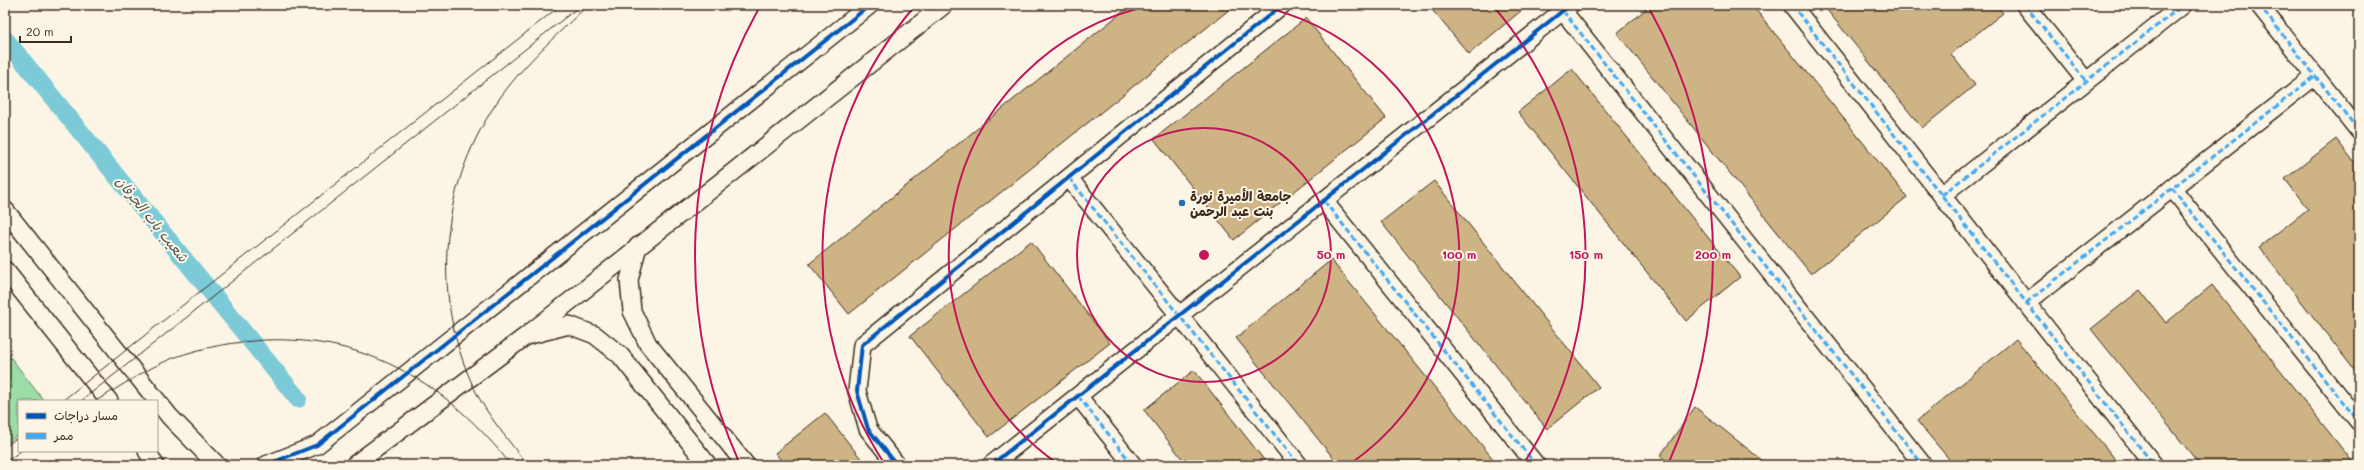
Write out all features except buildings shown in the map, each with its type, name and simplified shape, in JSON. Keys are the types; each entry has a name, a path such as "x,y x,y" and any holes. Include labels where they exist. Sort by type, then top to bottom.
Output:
{"street":[{"path":"266,465 317,445 870,5"},
{"path":"354,465 526,336 944,5"},
{"path":"897,465 868,429 857,391 862,345 1282,5"},
{"path":"1792,5 2154,465"},
{"path":"2025,5 2086,81"},
{"path":"1942,195 2183,5"},
{"path":"2259,5 2359,131"},
{"path":"991,465 1567,8 1923,465"},
{"path":"2026,303 2315,76"},
{"path":"1069,178 1299,465"},
{"path":"2172,188 2359,422"},
{"path":"1324,201 1536,465"},
{"path":"5,210 156,400"},
{"path":"638,246 629,280 632,311 645,337 746,465"},
{"path":"5,270 108,400"},
{"path":"526,336 569,325 595,335 620,355 708,465"},
{"path":"1078,396 1133,465"},
{"path":"158,402 170,417 217,465"},
{"path":"148,452 155,465"}],"green space":[{"path":"5,350 43,400 18,400 18,435 5,444"}],"waterway":[{"name":"شعيب باب الجرفان","path":"5,39 298,399"}],"tram line":[{"path":"63,400 561,5"},
{"path":"82,400 581,5"},
{"path":"527,465 479,398 460,351 451,314 447,276 448,238 454,200 465,164 481,128 502,95 521,71 588,5"},
{"path":"98,400 153,367 173,358 196,351 253,341 303,341 339,347 372,357 404,371 433,389 461,411 487,436 511,465"},
{"path":"5,447 18,437"},
{"path":"5,462 20,452"}],"marked path":[{"path":"1792,5 2154,465"},
{"path":"2025,5 2086,81"},
{"path":"1942,195 2183,5"},
{"path":"2259,5 2359,131"},
{"path":"1563,11 1923,465"},
{"path":"2026,303 2315,76"},
{"path":"1069,178 1299,465"},
{"path":"2172,188 2359,422"},
{"path":"1324,201 1536,465"},
{"path":"1078,396 1133,465"}],"cycle path":[{"path":"266,465 317,445 870,5"},
{"path":"897,465 868,429 857,391 862,345 1282,5"},
{"path":"991,465 1570,5"}],"place":[{"name":"جامعة الأميرة نورة بنت عبد الرحمن","path":"1182,203"}]}
